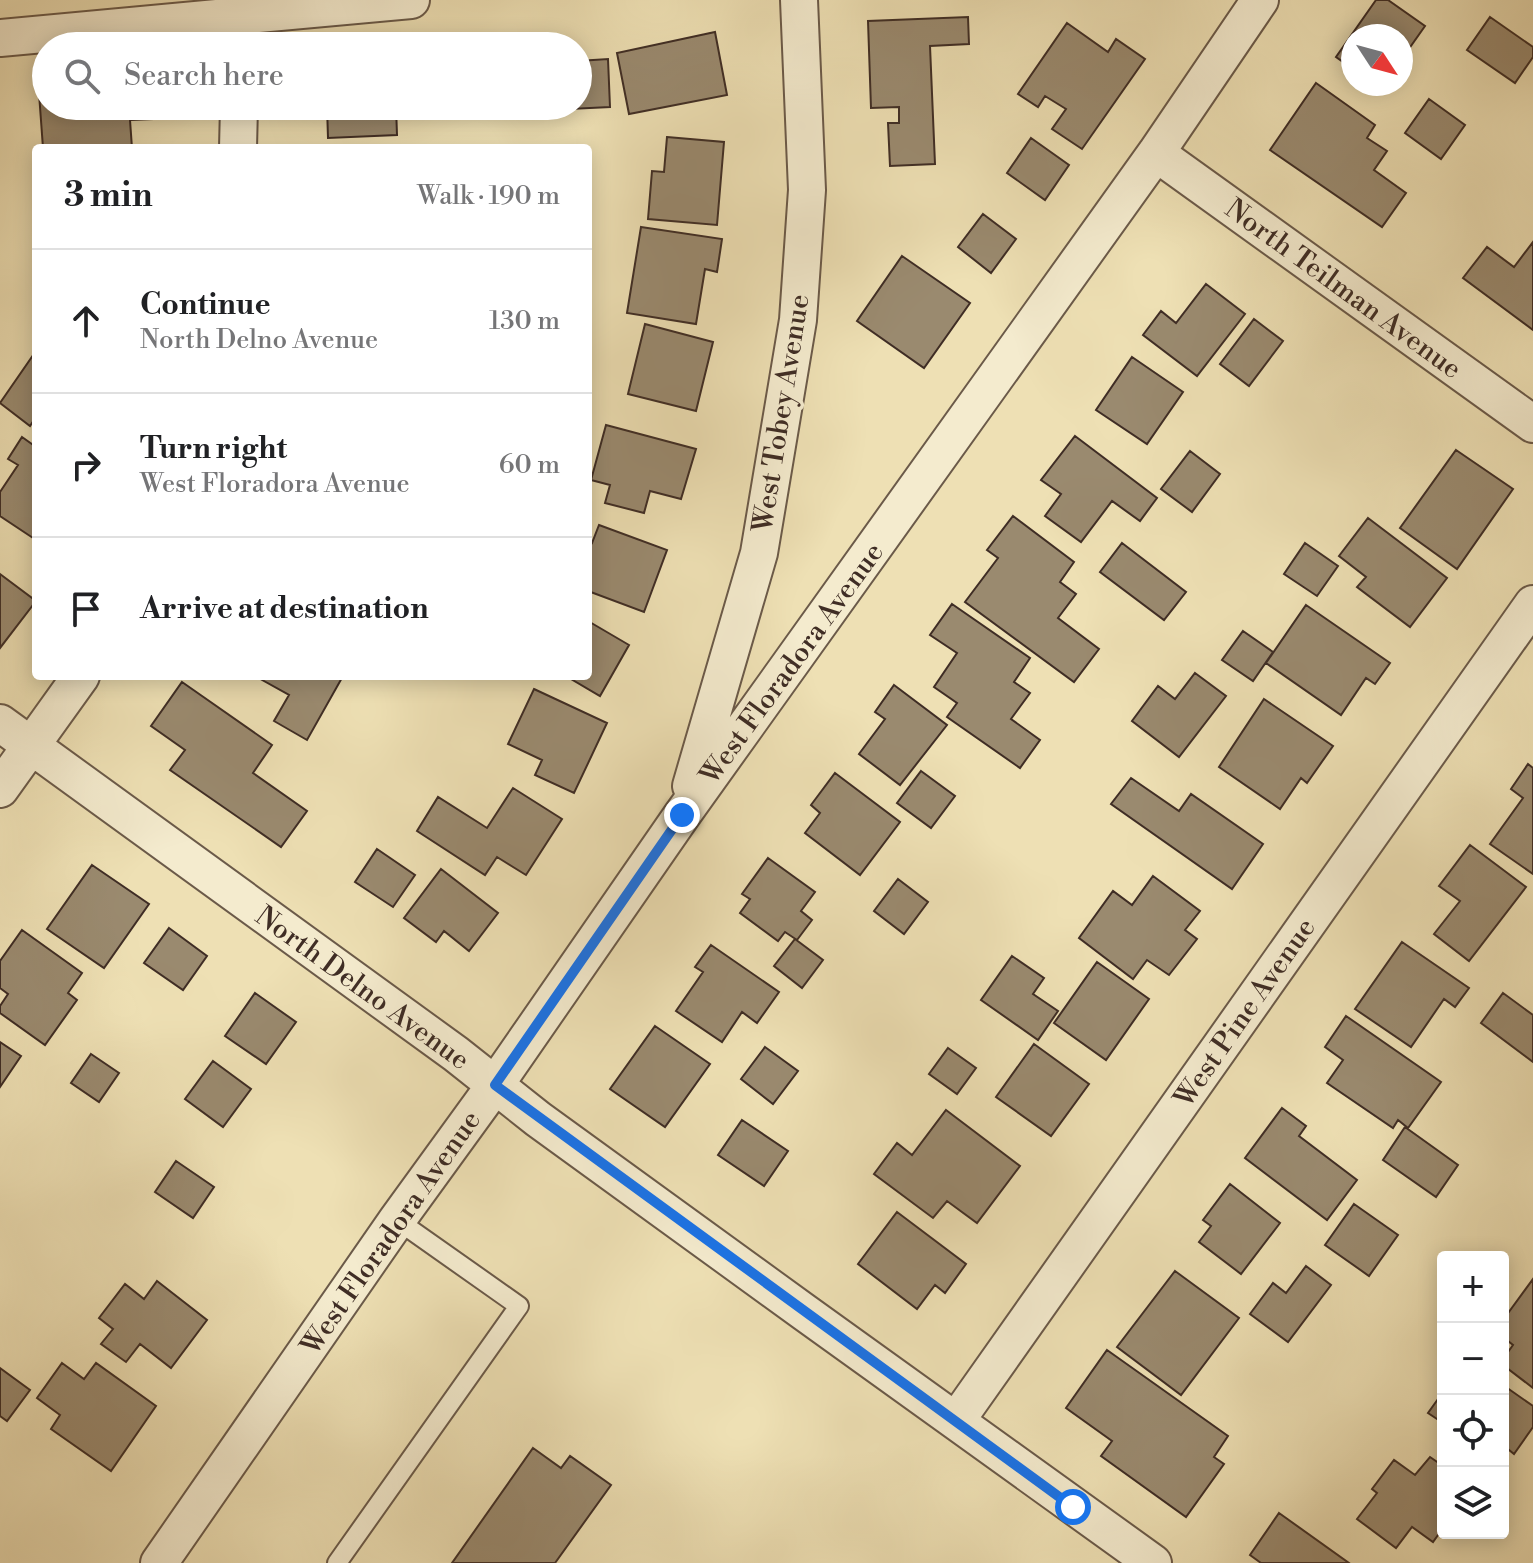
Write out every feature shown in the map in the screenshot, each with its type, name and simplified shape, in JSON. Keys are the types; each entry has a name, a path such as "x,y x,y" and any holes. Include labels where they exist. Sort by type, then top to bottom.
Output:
{"street":[{"path":"81,32 230,21 411,0"},
{"name":"West Tobey Avenue","path":"682,815 759,553 798,320 807,190 799,0"},
{"name":"West Floradora Avenue","path":"159,1563 682,815 1156,153 1260,0"},
{"path":"0,38 32,36"},
{"path":"238,144 239,120"},
{"name":"North Teilman Avenue","path":"1156,153 1533,424"},
{"name":"West Pine Avenue","path":"956,1421 1533,604"},
{"path":"0,789 78,680"},
{"name":"North Delno Avenue","path":"0,723 443,1044 664,1211 1153,1563"}],"lane":[{"path":"337,1563 519,1306 397,1220"}],"building":[{"path":"1376,0 1388,0 1425,26 1413,43 1413,24 1359,24"},
{"path":"968,17 969,44 930,46 935,164 890,166 888,123 899,123 899,107 871,108 868,21"},
{"path":"1490,17 1533,47 1533,57 1515,83 1467,50"},
{"path":"1067,23 1108,52 1116,39 1145,59 1082,149 1052,129 1066,109 1045,96 1038,107 1018,94"},
{"path":"715,32 727,95 629,114 617,53"},
{"path":"608,59 610,107 592,108 592,60"},
{"path":"1316,83 1375,125 1367,138 1387,151 1374,170 1406,193 1382,227 1270,150"},
{"path":"1429,99 1465,125 1441,159 1405,133"},
{"path":"41,120 130,120 132,144 43,144"},
{"path":"327,120 396,120 397,135 328,138"},
{"path":"667,137 724,142 717,225 648,219 652,171 664,172"},
{"path":"1031,138 1069,165 1045,200 1007,173"},
{"path":"983,214 1016,239 991,273 958,247"},
{"path":"641,227 722,239 717,272 705,269 696,324 627,313"},
{"path":"1533,242 1533,330 1463,278 1487,247 1514,267"},
{"path":"902,256 970,303 924,368 857,321"},
{"path":"1206,284 1245,314 1197,376 1143,335 1161,311 1176,323"},
{"path":"1254,319 1283,341 1249,386 1220,364"},
{"path":"645,324 713,342 696,411 628,394"},
{"path":"32,357 30,426 0,403"},
{"path":"1132,357 1183,392 1147,444 1096,410"},
{"path":"606,425 696,449 681,499 650,491 644,513 605,503 610,485 592,480"},
{"path":"1075,436 1157,498 1140,521 1112,501 1081,542 1045,516 1061,494 1041,480"},
{"path":"22,437 32,444 32,537 0,516 0,492 18,465 8,459"},
{"path":"1456,450 1513,489 1457,569 1400,528"},
{"path":"1190,451 1220,474 1192,512 1161,489"},
{"path":"1013,516 1074,562 1060,582 1076,594 1058,618 1099,649 1074,682 965,602 998,558 987,550"},
{"path":"1368,518 1447,578 1410,627 1357,587 1366,577 1339,556"},
{"path":"599,525 667,550 644,612 592,592 592,543"},
{"path":"1122,543 1186,592 1164,620 1100,572"},
{"path":"1305,543 1338,566 1317,596 1284,574"},
{"path":"0,574 32,598 32,606 0,648"},
{"path":"952,604 1030,658 1014,682 1030,693 1011,719 1040,740 1020,768 947,717 957,703 934,687 957,653 930,635"},
{"path":"1306,605 1390,663 1375,684 1366,678 1341,715 1266,663"},
{"path":"592,623 629,645 600,696 573,680 592,680"},
{"path":"1243,631 1273,652 1253,681 1222,660"},
{"path":"1195,673 1226,696 1179,757 1132,721 1158,686 1175,699"},
{"path":"262,680 341,680 307,740 274,721 289,695"},
{"path":"182,682 272,745 253,773 307,811 281,847 170,770 185,750 151,726"},
{"path":"894,685 947,725 900,785 859,754 885,719 875,712"},
{"path":"534,689 607,723 574,793 535,775 542,760 508,744"},
{"path":"1264,699 1333,746 1307,783 1301,778 1280,809 1219,767"},
{"path":"1528,764 1533,768 1533,874 1490,844 1523,798 1511,789"},
{"path":"921,771 955,796 931,828 897,803"},
{"path":"835,773 900,822 860,875 805,833 820,813 811,805"},
{"path":"1131,778 1179,811 1191,794 1263,844 1232,889 1111,804"},
{"path":"513,788 562,819 526,875 497,857 485,875 417,831 438,797 487,828"},
{"path":"1470,845 1526,887 1469,961 1434,934 1460,901 1439,886"},
{"path":"377,849 415,875 393,907 355,882"},
{"path":"768,858 815,892 801,911 812,920 797,940 785,932 778,941 740,913 750,899 742,894"},
{"path":"92,865 149,904 104,968 47,929"},
{"path":"441,869 498,913 469,951 444,931 436,942 404,918"},
{"path":"1153,876 1200,911 1185,930 1197,939 1169,975 1147,960 1133,979 1079,938 1113,891 1132,905"},
{"path":"898,879 928,902 904,934 874,911"},
{"path":"169,928 207,956 183,990 144,963"},
{"path":"22,930 82,973 68,993 77,1000 45,1045 0,1013 0,1006 8,994 0,988 0,961"},
{"path":"795,939 823,960 802,988 774,966"},
{"path":"1402,942 1469,988 1455,1007 1444,999 1411,1047 1355,1009"},
{"path":"711,945 779,992 757,1023 742,1012 722,1042 676,1011 703,972 695,967"},
{"path":"1012,956 1044,978 1033,994 1058,1011 1038,1040 981,1000"},
{"path":"1097,962 1149,999 1106,1060 1054,1023"},
{"path":"255,993 296,1022 266,1064 225,1036"},
{"path":"1503,993 1533,1015 1533,1062 1481,1023"},
{"path":"1346,1016 1441,1082 1408,1128 1398,1120 1393,1128 1327,1083 1343,1060 1325,1047"},
{"path":"655,1026 710,1064 665,1127 610,1089"},
{"path":"0,1042 21,1056 0,1087"},
{"path":"1034,1044 1089,1084 1051,1136 996,1097"},
{"path":"765,1047 798,1071 773,1104 741,1079"},
{"path":"948,1048 976,1068 957,1094 929,1074"},
{"path":"91,1054 119,1073 99,1102 71,1083"},
{"path":"213,1061 251,1089 223,1127 185,1099"},
{"path":"1282,1108 1306,1126 1299,1136 1357,1180 1327,1220 1245,1158"},
{"path":"946,1110 1020,1166 977,1223 947,1201 933,1218 874,1174 897,1143 912,1155"},
{"path":"742,1120 788,1151 764,1186 718,1155"},
{"path":"1405,1127 1458,1165 1436,1197 1383,1160"},
{"path":"176,1161 214,1187 193,1218 155,1192"},
{"path":"1230,1184 1280,1223 1241,1274 1199,1242 1211,1226 1203,1220"},
{"path":"1354,1204 1398,1235 1369,1276 1325,1245"},
{"path":"897,1212 966,1264 945,1293 935,1285 917,1309 858,1264"},
{"path":"1306,1266 1331,1285 1288,1342 1250,1314 1273,1283 1286,1293"},
{"path":"1175,1271 1239,1318 1181,1395 1117,1347"},
{"path":"1533,1279 1533,1388 1509,1370 1509,1351 1513,1345 1509,1342 1509,1312"},
{"path":"157,1281 207,1320 171,1368 140,1344 126,1362 101,1344 113,1329 99,1318 125,1284 144,1299"},
{"path":"1107,1350 1228,1436 1214,1457 1224,1464 1186,1517 1101,1456 1112,1441 1066,1408"},
{"path":"62,1363 84,1379 96,1363 156,1406 111,1471 51,1429 60,1415 37,1398"},
{"path":"0,1368 30,1390 7,1421 0,1416"},
{"path":"1509,1389 1533,1406 1533,1427 1514,1454 1509,1450"},
{"path":"1437,1400 1437,1419 1428,1413"},
{"path":"533,1448 561,1468 570,1456 611,1485 555,1563 452,1563"},
{"path":"1430,1457 1437,1462 1437,1536 1433,1542 1412,1527 1396,1548 1357,1519 1377,1493 1372,1489 1394,1460 1415,1475"},
{"path":"1279,1513 1349,1563 1261,1563 1250,1555"}],"route":[{"path":"682,815 495,1085 1073,1507"}]}
